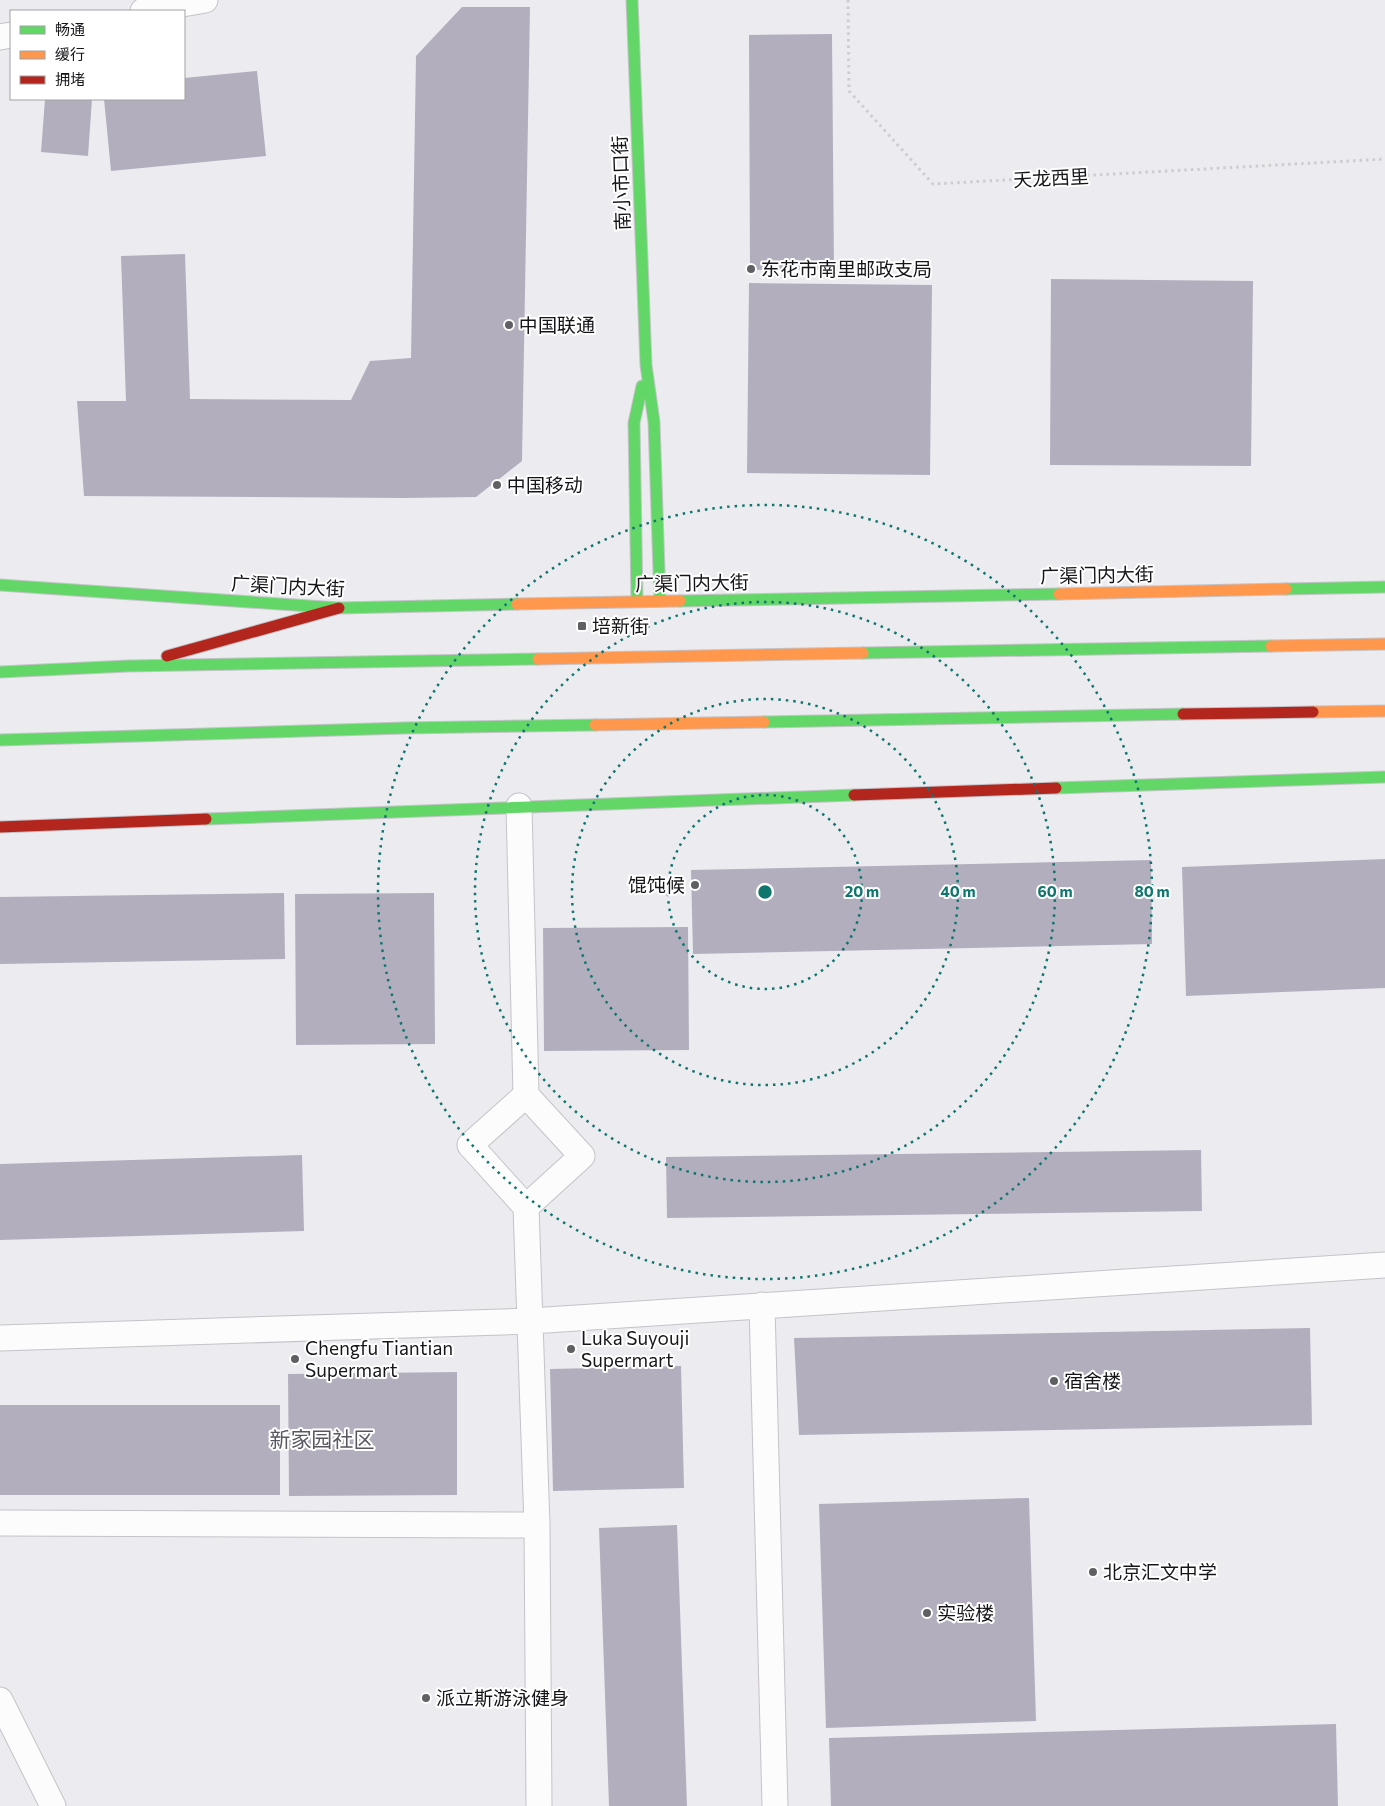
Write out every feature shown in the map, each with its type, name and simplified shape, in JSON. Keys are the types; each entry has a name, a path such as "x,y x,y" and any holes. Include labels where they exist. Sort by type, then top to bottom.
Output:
{"street":[{"path":"149,10 205,0"},
{"name":"南小市口街","path":"632,0 646,365 654,422 660,601"},
{"name":"南小市口街","path":"637,602 634,423 646,365"},
{"name":"广渠门内大街","path":"0,586 339,608 1385,586"},
{"path":"128,666 339,608"},
{"path":"0,672 128,666 1385,644"},
{"path":"0,740 404,728 1385,711"},
{"path":"0,827 519,806 1385,777"},
{"path":"519,806 526,1094 582,1156 526,1207"},
{"path":"526,1094 470,1145 526,1207 537,1525 539,1806"},
{"path":"0,1338 530,1321 1385,1265"},
{"path":"762,1305 775,1806"},
{"path":"0,1523 537,1525"},
{"path":"0,1700 53,1806"}],"path":[{"name":"天龙西里","path":"848,0 849,91 933,184 1385,160"}],"building":[{"path":"462,7 530,7 522,461 476,497 84,496 77,401 126,401 121,256 185,254 190,399 351,400 370,361 411,358 416,56"},
{"path":"832,34 834,269 750,270 749,35"},
{"path":"257,71 266,156 111,171 104,100 185,100 185,78"},
{"path":"45,100 92,100 88,156 41,152"},
{"path":"1051,279 1253,281 1251,466 1050,465"},
{"path":"749,283 932,285 930,475 747,473"},
{"path":"1385,859 1385,988 1186,996 1182,867"},
{"path":"1151,860 1152,944 693,954 691,870"},
{"path":"284,893 285,959 0,964 0,897"},
{"path":"434,893 435,1044 296,1045 295,894"},
{"path":"688,927 689,1050 544,1051 543,928"},
{"path":"1201,1150 1202,1211 667,1218 666,1157"},
{"path":"302,1155 304,1231 0,1240 0,1164"},
{"name":"宿舍楼","path":"1310,1328 1312,1425 799,1435 794,1338"},
{"path":"681,1366 684,1488 553,1491 550,1369"},
{"path":"457,1372 457,1495 289,1496 288,1374"},
{"path":"0,1405 280,1405 280,1495 0,1495"},
{"name":"实验楼","path":"1029,1498 1036,1721 826,1728 819,1504"},
{"path":"677,1525 687,1806 609,1806 599,1528"},
{"path":"1336,1724 1338,1806 831,1806 829,1738"}],"traffic: fast":[{"path":"632,0 646,365 654,422 660,601"},
{"path":"637,601 634,423 642,386"},
{"path":"0,585 339,608 517,604"},
{"path":"1286,589 1385,587"},
{"path":"680,601 1059,594"},
{"path":"863,653 1271,646"},
{"path":"0,672 128,666 538,659"},
{"path":"764,722 1183,714"},
{"path":"0,740 404,728 595,725"},
{"path":"1056,788 1385,777"},
{"path":"206,819 854,795"}],"traffic: slow":[{"path":"1059,594 1286,589"},
{"path":"517,604 680,601"},
{"path":"1271,646 1385,644"},
{"path":"538,659 863,653"},
{"path":"1313,712 1385,711"},
{"path":"595,725 764,722"}],"traffic: jam":[{"path":"167,656 339,608"},
{"path":"1183,714 1313,712"},
{"path":"854,795 1056,788"},
{"path":"0,827 206,819"}],"place":[{"name":"东花市南里邮政支局","path":"751,269"},
{"name":"中国联通","path":"509,325"},
{"name":"中国移动","path":"497,485"},
{"name":"培新街","path":"582,626"},
{"name":"馄饨候","path":"695,885"},
{"name":"Luka Suyouji Supermart","path":"571,1349"},
{"name":"Chengfu Tiantian Supermart","path":"295,1359"},
{"name":"宿舍楼","path":"1054,1381"},
{"name":"北京汇文中学","path":"1093,1572"},
{"name":"实验楼","path":"927,1613"},
{"name":"派立斯游泳健身","path":"426,1698"}],"district":[{"name":"新家园社区","path":"322,1440"}]}
